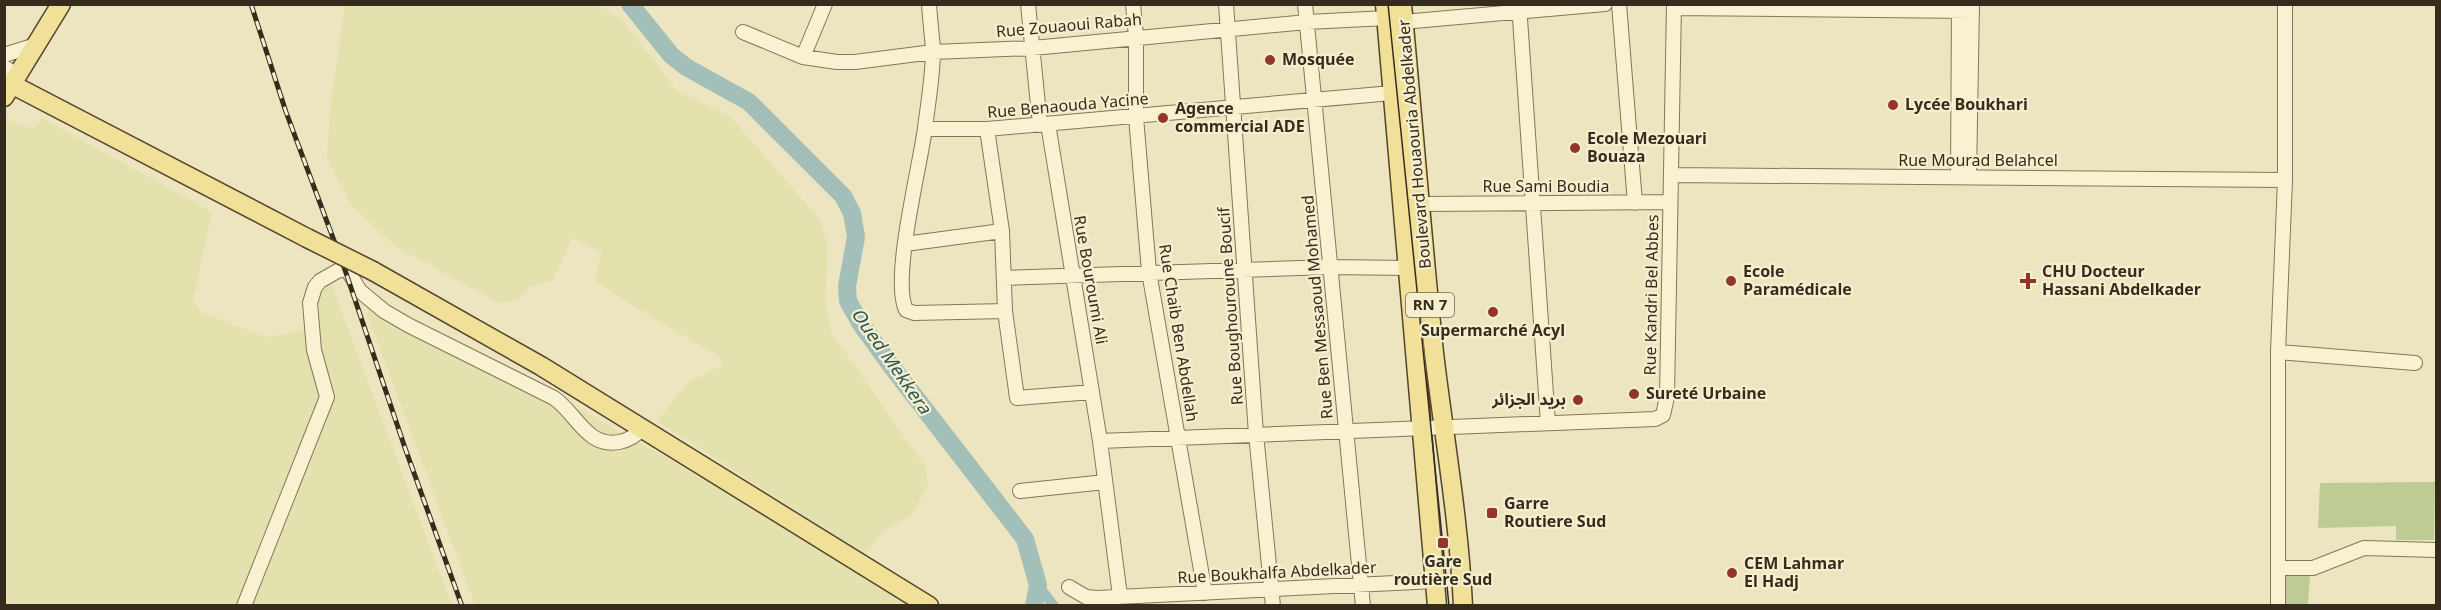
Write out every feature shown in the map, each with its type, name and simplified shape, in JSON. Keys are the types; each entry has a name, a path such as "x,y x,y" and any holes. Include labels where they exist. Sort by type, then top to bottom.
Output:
{"main road":[{"path":"61,4 10,81 373,271 488,334 929,606"},
{"name":"Boulevard Houaouria Abdelkader","path":"1394,12 1392,93 1437,606"},
{"name":"Boulevard Houaouria Abdelkader","path":"1394,12 1421,204 1435,354 1446,428 1461,564 1463,606"}],"street":[{"path":"803,57 825,4"},
{"path":"928,4 933,52 925,129 905,244 901,290 906,310 914,313 1005,311"},
{"name":"Rue Bouroumi Ali","path":"1028,4 1044,125 1100,441 1120,596"},
{"name":"Rue Chaib Ben Abdellah","path":"1133,4 1136,37 1136,117 1149,272 1205,593"},
{"name":"Rue Boughouroune Boucif","path":"1226,4 1256,434 1273,606"},
{"name":"Rue Ben Messaoud Mohamed","path":"1305,4 1363,606"},
{"name":"Rue Zouaoui Rabah","path":"743,32 803,57 855,62 933,52 1033,48 1394,12 1605,4"},
{"path":"1619,4 1635,203"},
{"path":"2278,606 2278,352 2285,180 2284,4"},
{"path":"1674,6 1966,8 1964,177"},
{"name":"Rue Kandri Bel Abbes","path":"1422,429 1655,419 1663,415 1666,407 1674,6"},
{"path":"1519,8 1548,423"},
{"path":"4,55 36,45"},
{"name":"Rue Benaouda Yacine","path":"925,129 987,129 1044,125 1235,108 1314,98 1392,93"},
{"path":"987,129 1002,231 1005,311 1017,398 1092,392"},
{"name":"Rue Mourad Belahcel","path":"1671,175 2285,180"},
{"name":"Rue Sami Boudia","path":"1421,204 1670,202"},
{"path":"905,244 1002,231"},
{"path":"1004,278 1246,269 1409,268"},
{"path":"244,606 327,397 327,389 314,350 310,303 315,287 320,281 341,270 348,271 360,291 408,325 554,398 563,404 589,435 598,441 610,443 625,441 636,436 643,428"},
{"path":"2278,352 2415,363"},
{"path":"1100,441 1422,429"},
{"path":"1020,491 1105,482"},
{"path":"2278,568 2313,568 2364,548 2436,550"},
{"name":"Rue Boukhalfa Abdelkader","path":"1069,587 1086,597 1435,581"}],"shaded area":[{"path":"345,5 599,5 624,22 677,91 730,116 820,220 828,246 825,301 831,332 926,468 928,485 913,514 886,529 864,554 657,421 689,381 723,365 720,357 595,281 601,252 573,238 552,281 530,286 517,301 497,302 395,246 351,205 327,158 330,109"},
{"path":"5,117 33,129 42,118 212,212 193,301 201,312 265,337 312,329 314,289 331,283 452,605 5,606"},
{"path":"370,306 545,391 669,459 908,605 475,605 367,315"}],"green space":[{"path":"2435,482 2434,540 2396,540 2396,526 2318,528 2320,483"},
{"path":"2286,574 2310,574 2308,605 2285,606"}],"waterway":[{"name":"Oued Mekkera","path":"630,4 671,55 686,67 749,102 843,196 852,213 856,237 847,286 848,301 861,324 892,367 1025,539 1038,585 1034,606"},
{"path":"1038,585 1054,606"}],"tram line":[{"path":"1388,4 1449,606"}],"railway":[{"path":"251,4 286,112 345,270 405,448 462,606"}],"place":[{"name":"Mosquée","path":"1270,60"},
{"name":"Lycée Boukhari","path":"1893,105"},
{"name":"Agence commercial ADE","path":"1163,118"},
{"name":"Ecole Mezouari Bouaza","path":"1575,148"},
{"name":"Ecole Paramédicale","path":"1731,281"},
{"name":"CHU Docteur Hassani Abdelkader","path":"2028,281"},
{"name":"Supermarché Acyl","path":"1493,312"},
{"name":"Sureté Urbaine","path":"1634,394"},
{"name":"بريد الجزائر","path":"1578,400"},
{"name":"Garre Routiere Sud","path":"1492,513"},
{"name":"Gare routière Sud","path":"1443,543"},
{"name":"CEM Lahmar El Hadj","path":"1732,573"}]}
